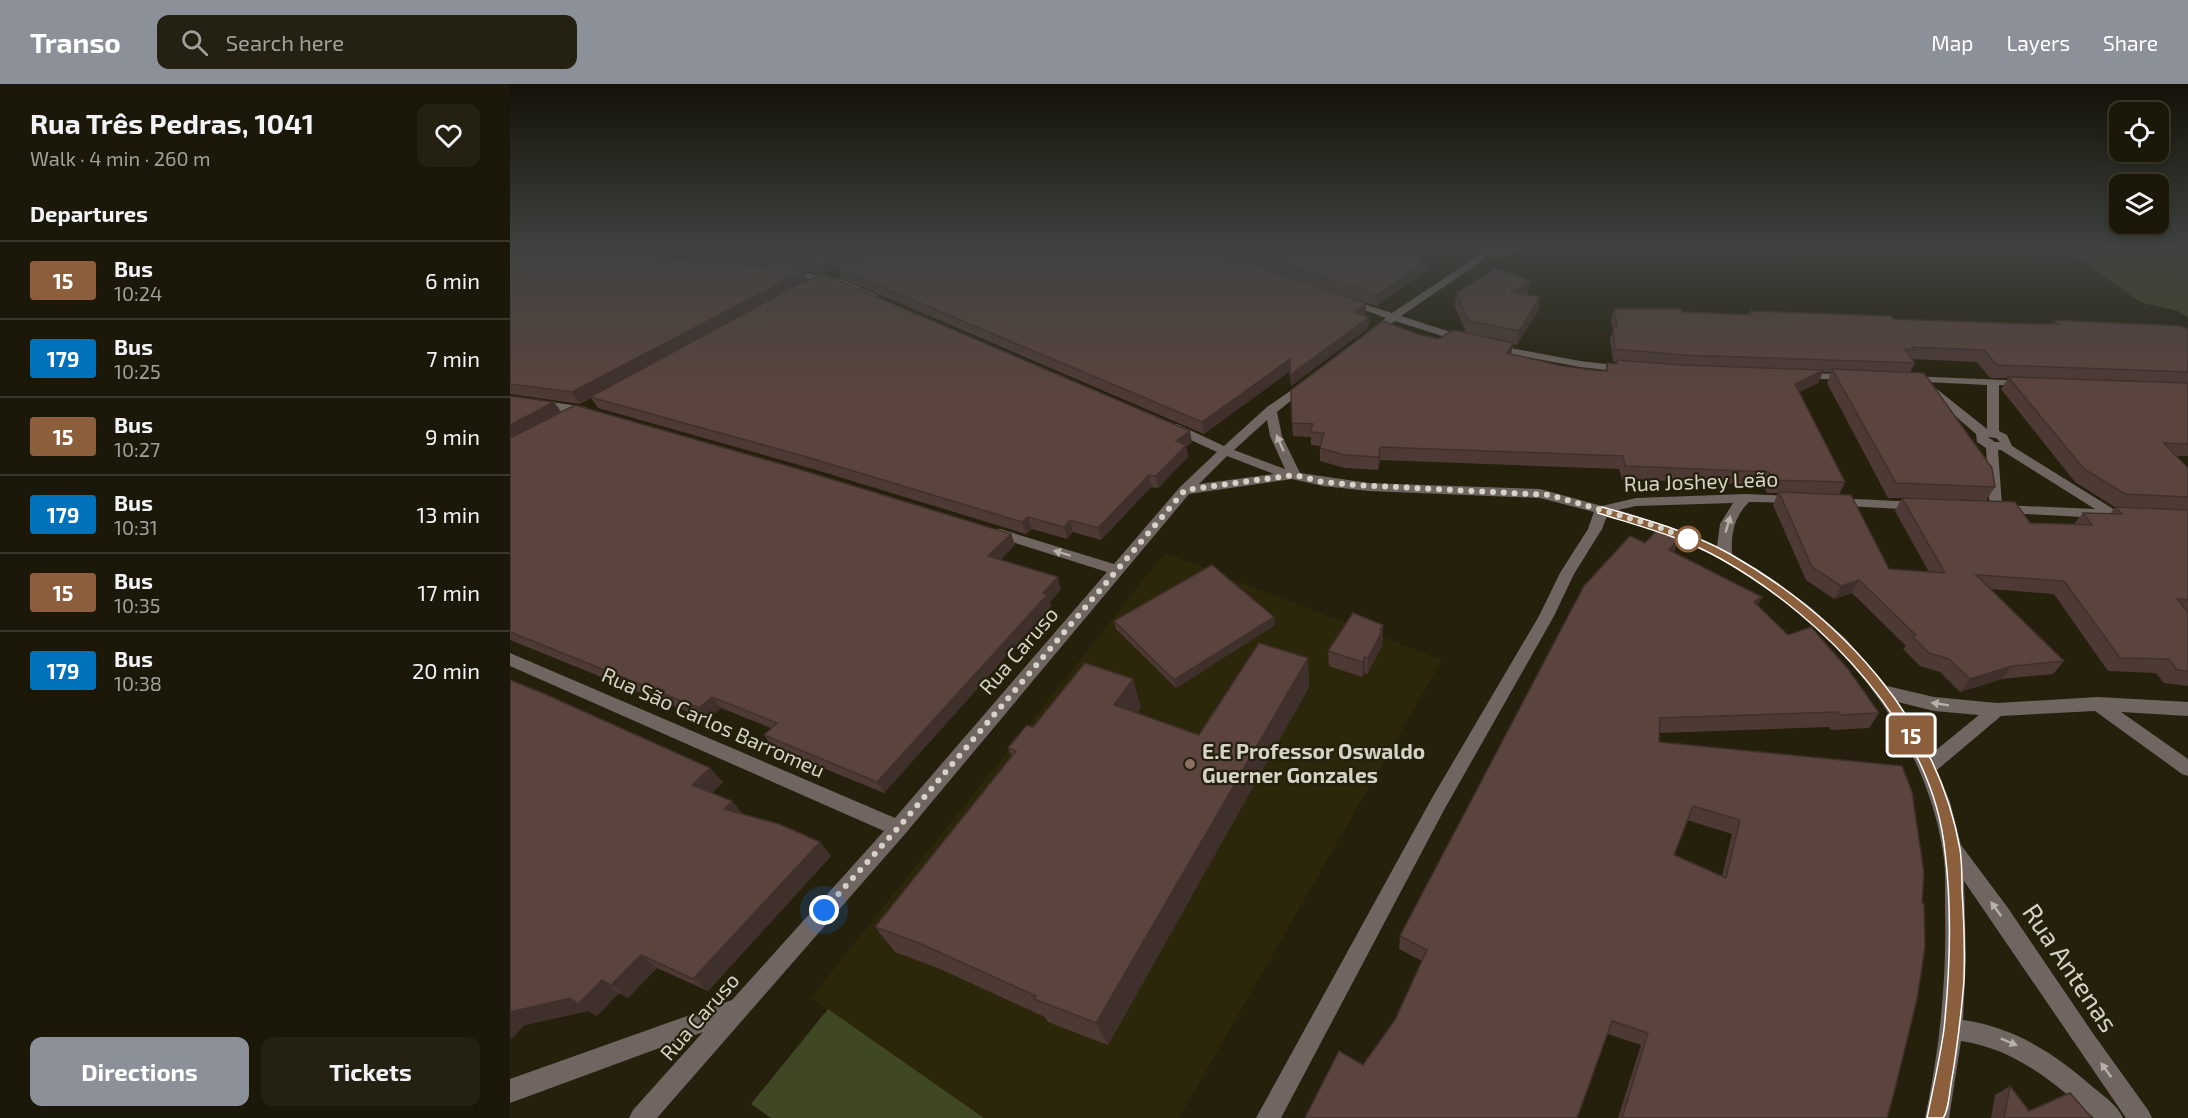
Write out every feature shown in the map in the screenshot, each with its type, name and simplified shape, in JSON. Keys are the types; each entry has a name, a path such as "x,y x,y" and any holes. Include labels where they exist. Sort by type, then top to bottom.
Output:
{"street":[{"path":"876,296 880,298"},
{"path":"1365,339 1425,296"},
{"path":"1337,299 1482,344 1580,364 1631,369"},
{"name":"Rua Caruso","path":"641,1118 898,828 1185,490 1224,450 1271,410 1318,375"},
{"path":"1793,375 1862,378"},
{"path":"1897,379 2039,384"},
{"path":"1920,380 1993,439 2118,514 1990,509 1993,439 1993,382"},
{"path":"510,400 591,410 561,422"},
{"path":"1185,490 1294,475 1276,436 1271,410"},
{"name":"Rua Joshey Leão","path":"1160,422 1224,450 1294,475 1323,482 1550,495 1602,510 1636,502 1746,498 1937,506"},
{"path":"1725,556 1724,540 1728,519 1735,507 1746,498"},
{"path":"1268,1118 1438,804 1595,529 1602,510 1656,526 1725,556 1810,615 1847,649 1884,692 1911,734 1928,767 1942,805 1953,850 1957,951 1952,1029 1937,1118"},
{"path":"981,528 1118,570"},
{"name":"Rua São Carlos Barromeu","path":"510,659 898,828"},
{"path":"1884,692 1934,704 1997,710 2098,704 2188,709"},
{"path":"2098,704 2188,769"},
{"path":"1928,767 1997,710"},
{"name":"Rua Antenas","path":"1953,850 2001,915 2084,1040 2140,1118"},
{"path":"510,1091 736,1009"},
{"path":"1952,1029 1992,1035 2032,1053 2060,1073 2111,1118"}],"shaded area":[{"name":"E.E Professor Oswaldo Guerner Gonzales","path":"1165,553 1442,660 1179,1118 984,1118 811,998"}],"green space":[{"path":"2132,296 2188,296 2188,318 2178,311 2140,302"},
{"path":"828,1009 984,1118 771,1118 751,1104"}],"building":[{"path":"510,296 755,296 572,392 510,384"},
{"path":"776,296 875,296 1190,431 1176,441 1186,445 1156,476 1149,475 1098,528 1070,520 1064,527 1028,517 1022,522 807,457 590,397"},
{"path":"904,296 1346,296 1366,303 1354,312 1369,317 1290,375 1290,359 1202,422"},
{"path":"1458,296 1540,297 1519,331 1466,320 1468,319"},
{"path":"1614,309 1681,309 1683,312 1752,315 1750,311 1891,316 1893,319 2033,324 2059,324 2054,320 2181,326 2188,329 2188,372 1997,365 1984,350 1913,347 1915,350 1905,349 1915,363 1682,355 1615,349 1613,327 1617,327"},
{"path":"1383,321 1417,334 1439,339 1453,330 1513,343 1507,353 1562,366 1593,370 1607,371 1607,363 1617,364 1617,360 1681,365 1824,370 1795,384 1845,482 1772,480 1769,472 1625,466 1623,456 1380,447 1379,457 1345,455 1320,448 1324,433 1310,432 1313,424 1292,423 1291,390"},
{"path":"1832,369 1924,373 1992,468 1995,487 1896,483"},
{"path":"2008,377 2188,383 2188,444 2164,443 2188,468 2188,497 2125,494 2084,469"},
{"path":"510,396 554,402 510,425"},
{"path":"575,405 795,468 1011,534 988,556 1058,577 1043,593 1047,595 877,782 764,735 777,723 712,697 699,708 510,632 510,438"},
{"path":"1779,492 1851,495 1889,569 1945,573 1902,498 2015,502 2030,523 2092,525 2083,513 2122,514 2115,507 2188,510 2188,600 2177,599 2188,612 2188,671 2177,670 2169,659 2120,658 2064,581 1976,575 2064,661 2012,666 1970,679 1949,659 1929,653 1912,636 1916,635 1859,580 1841,586 1812,567"},
{"path":"1657,530 1678,539 1669,550 1762,597 1754,602 1788,635 1811,627 1848,669 1879,713 1840,715 1838,712 1660,718 1659,742 1902,766 1912,792 1924,873 1922,903 1924,904 1925,947 1917,999 1887,1118 1622,1118 1648,1033 1612,1021 1577,1118 1305,1118 1339,1051 1363,1065 1395,1020 1427,950 1400,936 1584,586 1630,536 1645,543","holes":["1693,806 1740,820 1726,878 1674,855"]},
{"path":"1212,565 1274,617 1174,680 1114,621"},
{"path":"1353,613 1383,625 1368,658 1365,657 1362,662 1328,651"},
{"path":"1259,643 1308,658 1096,1023 1034,999 1036,996 919,943 875,927 1016,751 1008,748 1027,725 1033,727 1085,663 1133,679 1114,705 1199,735"},
{"path":"510,680 710,768 692,785 732,801 724,809 779,824 820,842 693,979 641,955 611,985 602,980 578,1004 570,998 510,1012"},
{"path":"2010,1086 2029,1111 2070,1093 2092,1118 2004,1118"}],"bus line":[{"name":"15","path":"1602,510 1656,526 1686,538 1725,556 1762,580 1810,615 1847,649 1884,692 1911,734 1928,767 1942,805 1953,850 1957,951 1952,1029 1937,1118"}],"place":[{"name":"E.E Professor Oswaldo Guerner Gonzales","path":"1190,764"}],"route":[{"path":"824,910 898,828 1185,490 1294,475 1323,482 1404,489 1488,490 1550,495 1656,526 1688,539"}]}
